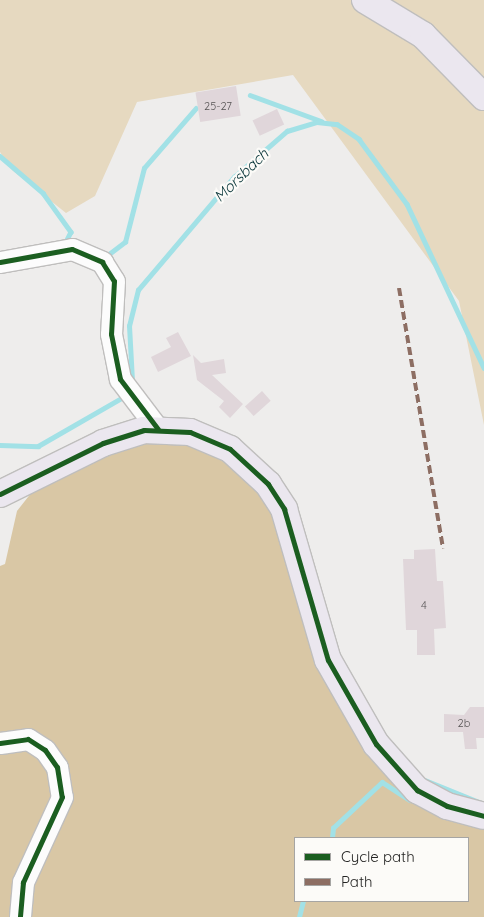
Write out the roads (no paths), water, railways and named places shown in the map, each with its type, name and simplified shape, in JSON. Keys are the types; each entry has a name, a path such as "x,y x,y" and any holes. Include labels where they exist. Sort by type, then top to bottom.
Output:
{"main road":[{"path":"365,0 423,35 484,97"},
{"path":"0,494 110,440 158,429 190,432 217,442 268,484 294,535 328,660 376,744 417,790 447,806 484,816"}],"street":[{"path":"0,262 72,249 102,262 114,281 111,334 130,391 158,429"},
{"path":"0,743 28,739 45,750 57,766 62,797 23,882 20,917"}],"waterway":[{"path":"250,95 321,121"},
{"path":"105,257 125,242 144,168 196,108"},
{"name":"Morsbach","path":"132,381 129,326 138,290 234,177 287,131 317,122 337,124 359,139 407,204 484,368"},
{"path":"0,156 43,193 71,232 66,242"},
{"name":"Morsbach","path":"0,445 38,446 125,396"},
{"path":"425,780 484,804"},
{"path":"332,837 333,828 382,782 410,800"},
{"path":"299,917 303,902"}]}
